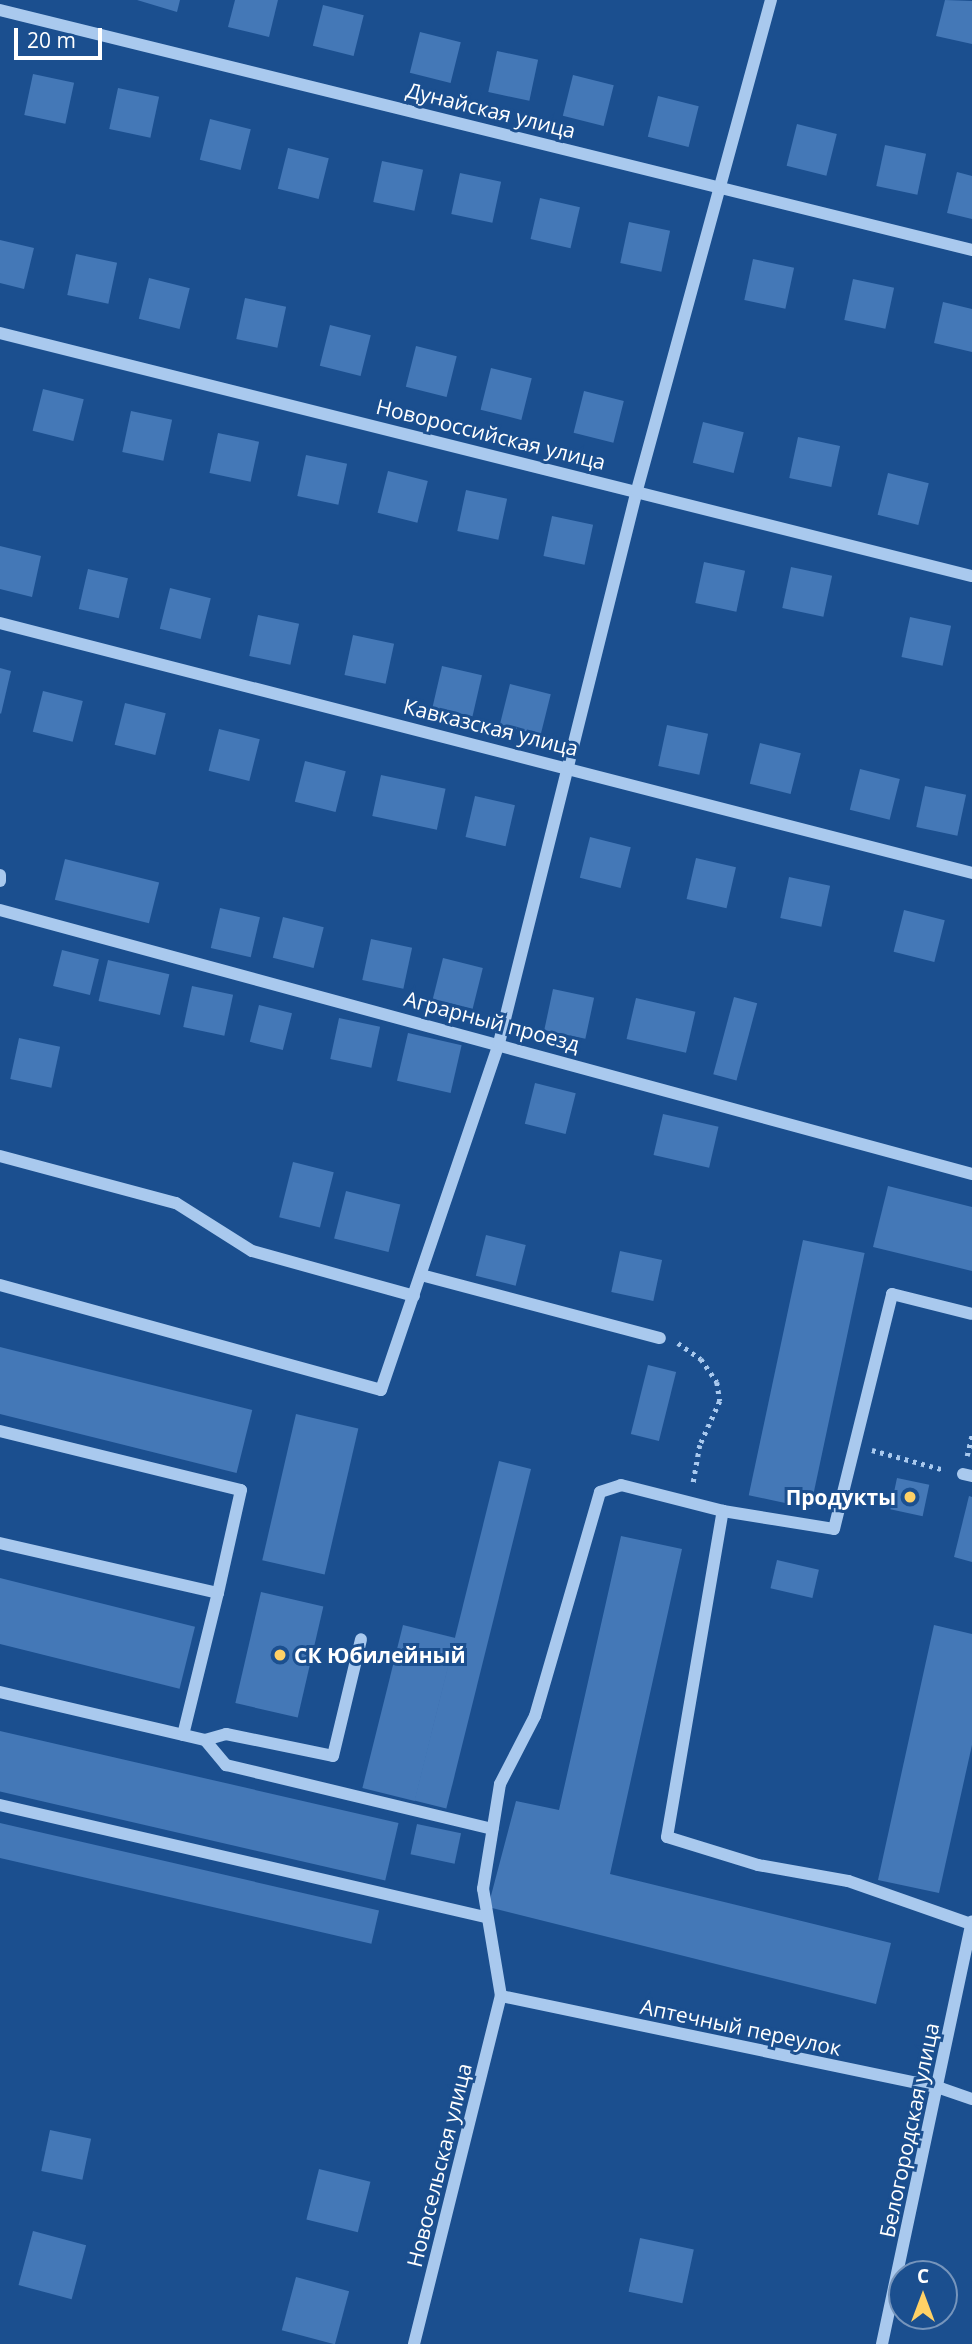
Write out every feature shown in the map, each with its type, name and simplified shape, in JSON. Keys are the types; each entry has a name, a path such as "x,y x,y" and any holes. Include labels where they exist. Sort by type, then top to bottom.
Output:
{"street":[{"path":"0,1285 382,1390 499,1043 570,767 637,489 771,0"},
{"name":"Дунайская улица","path":"0,10 972,250"},
{"name":"Новороссийская улица","path":"0,333 637,489 972,576"},
{"name":"Кавказская улица","path":"0,623 570,767 972,873"},
{"name":"Аграрный проезд","path":"0,910 499,1043 972,1174"},
{"path":"0,1156 177,1203 252,1251 414,1296"},
{"path":"421,1275 660,1338"},
{"path":"501,1996 483,1889 500,1784 535,1716 600,1492 621,1485 723,1511 834,1529 892,1294 972,1314"},
{"path":"0,1431 241,1490 183,1735"},
{"path":"723,1511 667,1837 758,1865 848,1881 972,1923"},
{"path":"0,1543 218,1594"},
{"path":"0,1692 205,1740 226,1734 333,1756 361,1639"},
{"path":"205,1740 226,1765 492,1829"},
{"path":"0,1805 487,1917"},
{"name":"Белогородская улица","path":"882,2344 940,2088 972,1923"},
{"name":"Аптечный переулок","path":"501,1996 940,2088 972,2099"},
{"name":"Новосельская улица","path":"414,2344 501,1996"}],"path":[{"path":"660,1338 685,1345 717,1381 720,1401 700,1445 689,1502"},
{"path":"854,1446 967,1475"}],"building":[{"path":"137,0 180,0 177,12"},
{"path":"235,0 278,0 269,37 228,27"},
{"path":"945,0 972,1 972,44 936,36"},
{"path":"323,5 364,15 354,56 313,46"},
{"path":"420,32 461,42 451,83 410,73"},
{"path":"497,51 538,60 529,101 488,92"},
{"path":"33,74 74,83 65,124 24,115"},
{"path":"573,75 614,85 604,126 563,116"},
{"path":"118,88 159,97 150,138 109,129"},
{"path":"658,96 699,106 689,147 648,137"},
{"path":"210,119 251,129 241,170 200,160"},
{"path":"797,124 837,134 826,176 787,166"},
{"path":"885,145 926,154 917,195 876,186"},
{"path":"288,148 329,158 319,199 278,189"},
{"path":"382,161 423,170 414,211 373,202"},
{"path":"957,172 972,176 972,219 947,213"},
{"path":"460,173 501,182 492,223 451,214"},
{"path":"540,198 580,207 571,248 531,239"},
{"path":"629,222 670,231 661,272 620,263"},
{"path":"0,240 34,248 24,289 0,283"},
{"path":"76,254 117,263 108,304 67,295"},
{"path":"753,259 794,268 785,309 744,300"},
{"path":"149,278 190,288 180,329 139,319"},
{"path":"853,279 894,288 885,329 844,320"},
{"path":"245,298 286,307 277,348 236,339"},
{"path":"943,302 972,309 972,352 934,343"},
{"path":"330,325 371,335 361,376 320,366"},
{"path":"416,346 457,356 447,397 406,387"},
{"path":"491,368 532,378 521,420 481,410"},
{"path":"43,389 84,399 73,441 33,431"},
{"path":"584,391 624,401 613,443 574,433"},
{"path":"131,411 172,420 163,461 122,452"},
{"path":"703,422 744,432 734,473 693,463"},
{"path":"218,433 259,442 251,482 209,473"},
{"path":"798,437 840,446 831,487 789,478"},
{"path":"306,455 347,464 338,505 297,496"},
{"path":"388,471 428,481 417,523 378,513"},
{"path":"888,473 929,483 918,525 878,515"},
{"path":"466,490 507,499 498,540 457,531"},
{"path":"552,516 593,525 585,565 543,556"},
{"path":"0,546 41,556 32,597 0,589"},
{"path":"704,562 745,571 736,612 695,603"},
{"path":"791,567 832,576 823,617 782,608"},
{"path":"88,569 128,578 119,618 79,609"},
{"path":"170,588 211,598 201,639 160,629"},
{"path":"258,615 299,624 290,665 249,656"},
{"path":"910,617 951,626 943,666 901,657"},
{"path":"353,635 394,644 386,684 344,675"},
{"path":"442,666 482,675 473,716 433,707"},
{"path":"0,668 11,671 1,714 0,713"},
{"path":"510,684 551,694 541,735 500,725"},
{"path":"43,691 83,701 73,742 33,732"},
{"path":"125,703 166,713 155,755 115,745"},
{"path":"667,725 708,734 699,775 658,766"},
{"path":"219,729 260,739 249,781 209,771"},
{"path":"760,743 801,753 791,794 750,784"},
{"path":"305,761 346,771 336,812 295,802"},
{"path":"860,769 900,779 890,820 850,810"},
{"path":"381,775 446,789 437,830 372,816"},
{"path":"925,786 966,795 957,836 916,827"},
{"path":"475,796 515,805 506,846 466,837"},
{"path":"590,837 631,847 621,888 580,878"},
{"path":"696,858 736,867 727,908 687,899"},
{"path":"65,859 159,882 149,923 55,900"},
{"path":"789,877 830,886 821,927 780,918"},
{"path":"220,908 260,917 251,957 211,948"},
{"path":"904,910 945,920 934,962 894,952"},
{"path":"283,917 324,927 314,968 273,958"},
{"path":"371,939 412,948 403,989 362,980"},
{"path":"62,950 99,959 90,995 53,986"},
{"path":"443,958 483,968 473,1009 433,999"},
{"path":"108,960 169,974 160,1015 99,1001"},
{"path":"192,986 233,995 224,1036 183,1027"},
{"path":"553,989 594,998 585,1039 544,1030"},
{"path":"734,997 757,1003 736,1080 713,1074"},
{"path":"636,998 695,1012 686,1053 627,1039"},
{"path":"259,1005 292,1013 283,1050 250,1042"},
{"path":"339,1018 380,1027 371,1068 330,1059"},
{"path":"408,1033 462,1045 451,1093 397,1081"},
{"path":"19,1038 60,1047 51,1088 10,1079"},
{"path":"535,1083 576,1093 566,1134 525,1124"},
{"path":"663,1114 719,1127 709,1168 654,1155"},
{"path":"293,1162 334,1172 320,1227 279,1217"},
{"path":"888,1186 972,1207 972,1271 873,1247"},
{"path":"346,1191 400,1205 388,1252 334,1239"},
{"path":"486,1235 526,1245 516,1286 476,1276"},
{"path":"803,1240 865,1253 810,1508 749,1495"},
{"path":"620,1251 662,1260 653,1301 611,1292"},
{"path":"0,1347 252,1410 237,1473 0,1414"},
{"path":"648,1365 676,1372 659,1441 631,1434"},
{"path":"296,1414 358,1428 325,1575 262,1560"},
{"path":"499,1461 531,1469 446,1809 414,1801"},
{"name":"Продукты","path":"897,1478 929,1485 923,1516 890,1509"},
{"path":"969,1496 972,1497 972,1562 954,1557"},
{"path":"621,1536 682,1549 610,1874 891,1943 876,2004 488,1907 516,1801 559,1810"},
{"path":"777,1560 819,1570 812,1598 770,1588"},
{"path":"0,1578 195,1627 180,1689 0,1644"},
{"name":"СК Юбилейный","path":"261,1592 323,1606 298,1717 235,1703"},
{"path":"403,1625 455,1638 415,1801 362,1788"},
{"path":"934,1625 972,1634 972,1745 939,1893 878,1880"},
{"path":"0,1731 399,1823 385,1880 0,1792"},
{"path":"0,1823 379,1911 371,1944 0,1858"},
{"path":"417,1824 461,1833 455,1864 411,1854"},
{"path":"50,2130 91,2139 82,2180 41,2171"},
{"path":"319,2169 370,2182 358,2232 306,2219"},
{"path":"33,2231 86,2245 72,2299 19,2285"},
{"path":"640,2238 694,2249 682,2303 629,2292"},
{"path":"296,2277 349,2291 335,2344 282,2330"}],"place":[{"name":"Продукты","path":"910,1497"},
{"name":"СК Юбилейный","path":"280,1655"}]}
